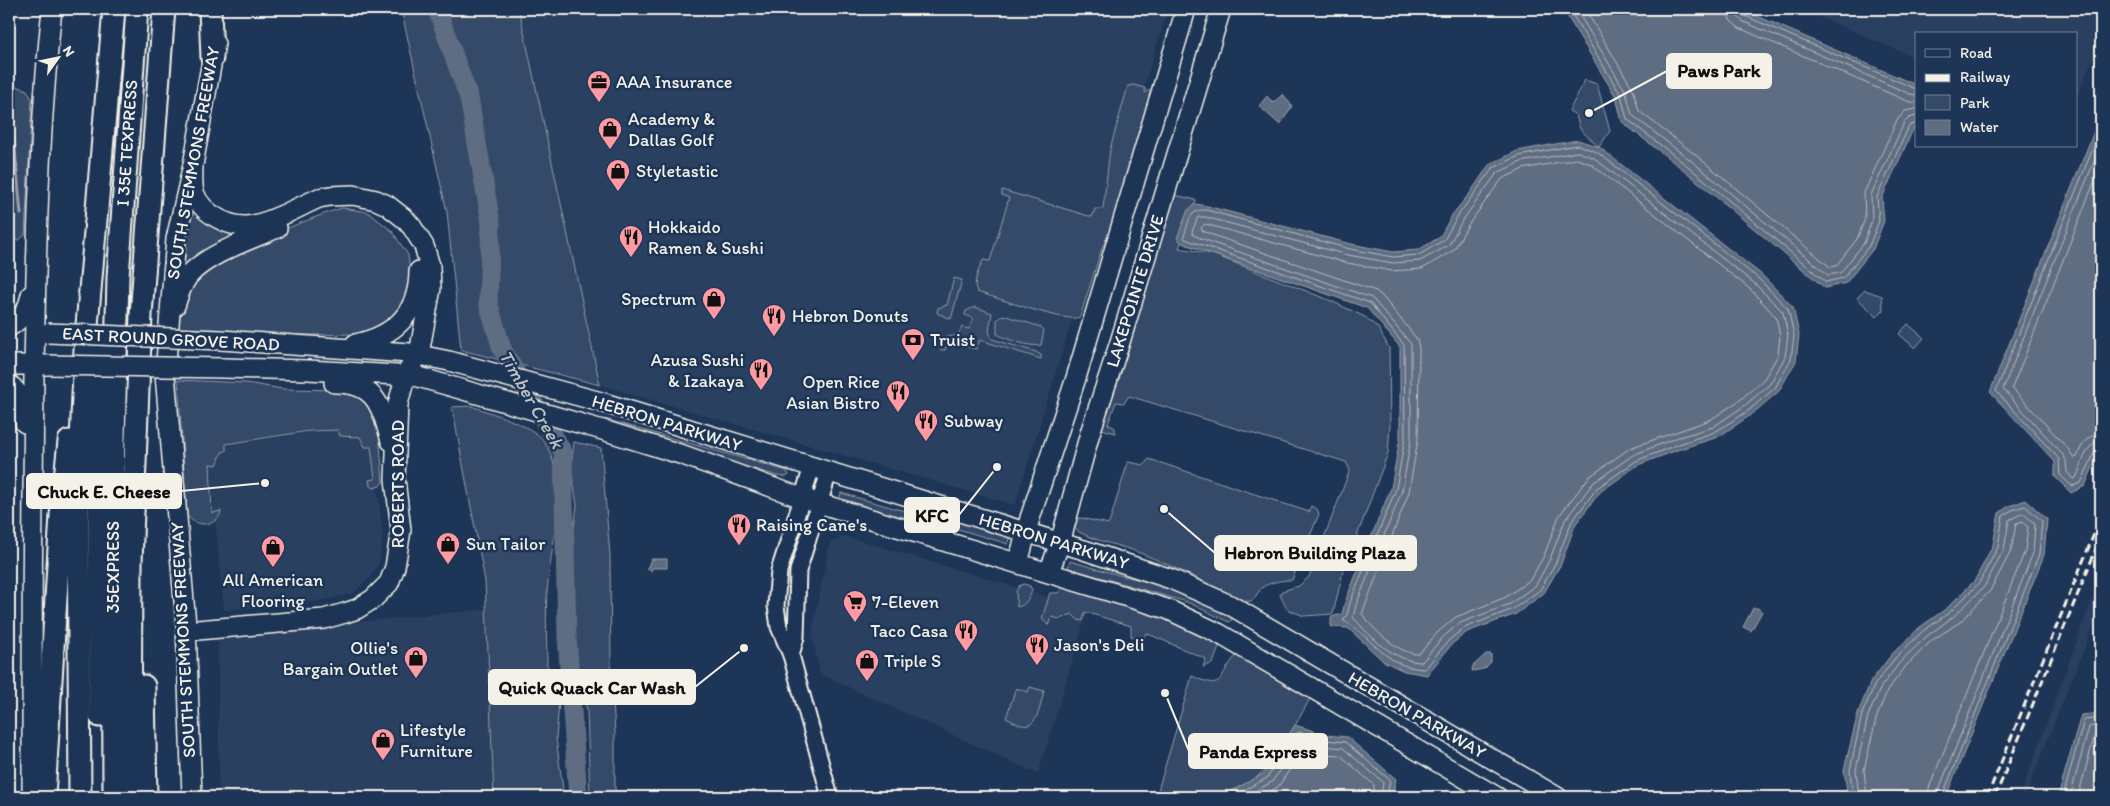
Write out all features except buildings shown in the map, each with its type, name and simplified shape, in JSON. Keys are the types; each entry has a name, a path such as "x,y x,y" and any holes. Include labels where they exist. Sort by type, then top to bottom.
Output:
{"highway":[{"path":"80,797 78,510 88,316 114,9"},
{"name":"I 35E TEXPRESS","path":"118,277 137,9"},
{"path":"118,277 155,9"},
{"name":"SOUTH STEMMONS FREEWAY","path":"130,797 131,572 138,389 149,184 164,9"},
{"path":"210,9 212,58"},
{"name":"35EXPRESS","path":"114,797 113,480 118,277"},
{"path":"88,316 100,351 98,433 99,695 104,797"},
{"path":"138,389 146,797"},
{"path":"44,797 63,488 69,434 83,398"},
{"path":"70,797 79,692"}],"main road":[{"path":"32,797 32,498 41,365 36,264 44,80 52,9"},
{"name":"SOUTH STEMMONS FREEWAY","path":"192,797 186,631 165,374 176,239 193,165 220,9"},
{"name":"LAKEPOINTE DRIVE","path":"1018,563 1026,532 1076,378 1186,9"},
{"name":"LAKEPOINTE DRIVE","path":"1049,572 1060,542 1090,433 1121,339 1221,9"},
{"path":"1164,85 1196,92"},
{"path":"193,165 194,192 202,205 215,216 233,224 254,225 319,198 342,194 365,197 381,203 405,219 418,236 430,266 431,288 419,354"},
{"path":"168,329 179,293 188,276 200,265 286,224 328,208 352,204 383,214 406,233 415,251 419,280 411,308 392,330 376,339 335,347"},
{"path":"9,327 20,319 29,306 36,264"},
{"name":"EAST ROUND GROVE ROAD","path":"9,338 41,336 221,340 335,347"},
{"name":"HEBRON PARKWAY","path":"335,347 419,354 601,402 1060,542 1171,579 1230,605 1545,794"},
{"name":"ROBERTS ROAD","path":"186,631 324,619 357,609 373,598 389,583 398,554 401,530 395,479 398,404 406,374 419,354"},
{"name":"EAST ROUND GROVE ROAD","path":"9,365 308,370"},
{"path":"255,369 273,379 316,383 351,382 366,389 377,401 384,415 396,457"},
{"name":"HEBRON PARKWAY","path":"308,370 406,374 446,384 683,455 810,499 1167,609 1237,644 1497,797"},
{"path":"9,384 14,388 23,403 32,498"},
{"path":"1237,644 1252,618"}],"street":[{"path":"821,470 779,571 776,606 779,627 791,655 830,797"}],"shaded area":[{"path":"519,9 1168,9 1015,505 600,385"},
{"path":"1801,9 2101,9 2101,40 2078,94 2078,32 1915,32 1915,58"},
{"path":"341,427 371,434 383,536 379,563 370,578 352,594 302,604 224,610 208,448"},
{"path":"845,536 1088,609 1038,774 820,674 812,636 816,611 830,543"},
{"path":"2101,574 2101,606 2025,797 2020,797"},
{"path":"488,609 496,797 219,797 218,636"}],"green space":[{"path":"401,9 519,9 600,385 461,350 447,212"},
{"path":"1585,80 1597,84 1610,131 1599,147 1580,129 1576,115 1569,111"},
{"path":"14,85 27,90 32,99 25,235 19,240 9,240 9,86"},
{"path":"1133,85 1145,88 1145,93 1149,90 1152,94 1111,230 1102,248 1080,317 1062,317 977,292 975,284 978,272 983,260 990,261 1009,198 1002,195 1002,190 1092,217 1095,209 1103,209 1110,149 1128,86"},
{"path":"1170,194 1196,200 1179,248 1212,254 1329,300 1365,317 1378,328 1389,348 1390,426 1388,453 1342,576 1333,614 1304,616 1287,609 1280,595 1282,591 1299,586 1309,577 1350,470 1346,462 1129,396 1124,403 1116,402 1108,424 1115,428 1115,433 1102,429 1100,424"},
{"path":"192,203 251,228 184,276 180,268"},
{"path":"342,208 368,212 392,231 408,255 411,280 408,300 392,320 366,333 356,334 309,335 177,331 179,314 184,298 190,287 201,275 260,240"},
{"path":"954,278 962,280 951,319 937,313 938,308 947,305"},
{"path":"1865,290 1882,296 1883,310 1877,317 1857,298"},
{"path":"975,307 992,313 989,331 992,339 1036,352 1041,355 1041,359 980,340 976,349 948,343 945,350 941,350 938,345 941,337 956,335 962,327 969,329 973,318 965,315 966,311"},
{"path":"1003,315 1041,327 1044,330 1041,345 1037,346 1019,342 997,334 997,320"},
{"path":"1908,324 1924,338 1915,348 1899,334"},
{"path":"178,380 246,383 283,389 341,390 358,394 372,410 379,432 383,482 380,486 374,488 370,486 369,480 375,479 371,447 365,447 360,437 340,436 338,430 309,431 226,444 226,451 222,452 217,465 210,464 212,513 221,511 216,520 211,523 200,524 195,522 187,515"},
{"path":"471,406 530,429 543,440 551,455 557,490 557,509 548,582 547,666 561,678 556,738 564,797 494,797 485,581 452,407"},
{"path":"605,419 787,471 789,475 786,477 778,476 606,426"},
{"path":"574,442 601,448 610,555 615,797 590,797 587,710 576,673 571,630 572,543 577,505 571,468"},
{"path":"1149,459 1309,512 1311,506 1317,509 1319,514 1292,580 1281,581 1263,587 1248,602 1153,558 1094,538 1076,529 1073,525 1073,519 1081,518 1109,524 1128,462 1144,465"},
{"path":"841,493 897,509 953,520 1006,536 1009,538 1008,544 941,524 887,514 839,500"},
{"path":"1070,561 1167,586 1230,615 1232,620 1229,622 1187,602 1068,568"},
{"path":"1024,584 1030,586 1032,590 1027,601 1017,607 1016,592 1019,586"},
{"path":"1063,585 1162,616 1217,641 1219,647 1213,663 1203,667 1206,659 1146,633 1142,640 1131,636 1131,626 1085,612 1083,621 1078,620 1072,614 1060,619 1052,617 1049,626 1042,619 1050,593 1058,593"},
{"path":"1237,655 1247,658 1311,697 1276,755 1253,781 1239,791 1219,798 1156,797 1192,676 1203,681 1216,682"},
{"path":"1030,687 1044,691 1038,714 1032,723 1022,725 1006,718 1016,688 1028,692"}],"water":[{"path":"1563,9 1741,9 1915,85 1915,125 1882,198 1884,221 1873,249 1846,283 1825,288 1685,171 1622,122 1616,97"},
{"path":"1283,94 1292,106 1280,125 1259,106 1267,96 1273,103"},
{"path":"2101,114 2101,448 2085,486 2071,493 2055,477 2055,462 1990,392"},
{"path":"1578,140 1599,147 1762,275 1793,307 1799,335 1796,361 1779,391 1751,415 1718,437 1638,465 1600,492 1575,525 1561,564 1544,593 1516,614 1467,632 1452,644 1427,675 1404,671 1383,661 1348,628 1331,627 1331,617 1342,614 1345,602 1391,488 1400,438 1400,347 1367,308 1182,243 1177,238 1188,210 1195,204 1351,244 1393,252 1418,250 1440,237 1452,215 1489,165 1517,151"},
{"path":"2026,500 2047,519 2044,555 1946,797 1848,797 1844,770 1858,713 1871,681 1892,654 1920,627 1947,608 1975,580 1993,545 1999,513 2009,506"},
{"path":"651,559 667,559 667,568 652,568 651,571 647,569"},
{"path":"1753,608 1758,608 1762,612 1751,631 1743,627"},
{"path":"1486,654 1491,654 1491,662 1484,669 1472,671 1473,666"},
{"path":"2101,713 2101,797 2058,797 2081,715"},
{"path":"1295,725 1326,735 1347,737 1396,779 1392,797 1220,797 1263,774"}],"waterway":[{"name":"Timber Creek","path":"437,9 469,98 491,223 488,302 502,349 563,452 567,637 578,797"},
{"path":"9,117 14,140 21,214"},
{"path":"9,166 17,165"}],"railway":[{"path":"1987,797 2101,517"},
{"path":"1995,797 2101,537"}],"place":[{"name":"AAA Insurance","path":"599,103"},
{"name":"Paws Park","path":"1589,113"},
{"name":"Academy & Dallas Golf","path":"610,150"},
{"name":"Styletastic","path":"618,192"},
{"name":"Hokkaido Ramen & Sushi","path":"631,258"},
{"name":"Spectrum","path":"714,320"},
{"name":"Hebron Donuts","path":"774,337"},
{"name":"Truist","path":"913,361"},
{"name":"Azusa Sushi & Izakaya","path":"761,391"},
{"name":"Open Rice Asian Bistro","path":"898,413"},
{"name":"Subway","path":"926,442"},
{"name":"KFC","path":"997,467"},
{"name":"Chuck E. Cheese","path":"265,483"},
{"name":"Hebron Building Plaza","path":"1164,509"},
{"name":"Raising Cane's","path":"739,546"},
{"name":"Sun Tailor","path":"448,565"},
{"name":"All American Flooring","path":"273,568"},
{"name":"7-Eleven","path":"855,623"},
{"name":"Quick Quack Car Wash","path":"744,648"},
{"name":"Taco Casa","path":"966,652"},
{"name":"Jason's Deli","path":"1037,666"},
{"name":"Ollie's Bargain Outlet","path":"416,679"},
{"name":"Triple S","path":"867,682"},
{"name":"Panda Express","path":"1165,693"},
{"name":"Lifestyle Furniture","path":"383,761"}]}
